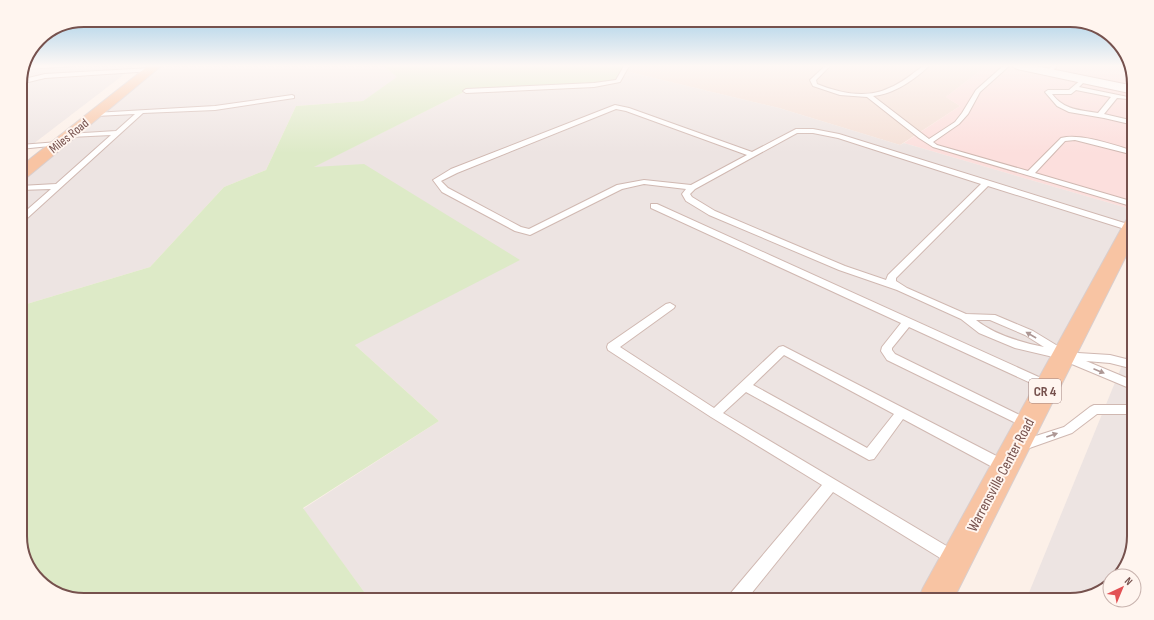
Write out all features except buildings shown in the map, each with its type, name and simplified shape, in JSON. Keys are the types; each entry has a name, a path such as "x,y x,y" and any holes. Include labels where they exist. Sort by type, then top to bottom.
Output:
{"main road":[{"name":"Miles Road","path":"27,168 120,95"},
{"name":"Warrensville Center Road","path":"939,593 1064,356 1127,230"}],"lane":[{"path":"868,95 935,146 1030,174 1127,215"},
{"path":"929,142 957,123 965,114 976,95"},
{"path":"1051,95 1063,109 1076,113 1100,115 1127,112"},
{"path":"1112,95 1120,95"},
{"path":"1100,115 1115,96"},
{"path":"96,114 215,108 292,97"},
{"path":"692,187 644,182 620,187 530,232 518,229 445,190 437,180 454,171 615,107 627,109 752,154"},
{"path":"27,214 141,112"},
{"path":"1127,217 987,183 839,136 813,131 796,131 692,187 686,194 689,199 712,213 842,268 904,290 965,317 983,331 1019,345 1064,356 1127,383"},
{"path":"70,135 117,133"},
{"path":"1030,174 1063,139 1067,138 1074,138 1127,151"},
{"path":"27,146 58,144"},
{"path":"904,290 892,282 891,277 980,188 987,183"},
{"path":"27,188 58,186"},
{"path":"654,206 1048,386"},
{"path":"670,306 612,348 715,414 956,560"},
{"path":"965,317 991,317 1029,333 1064,356 1110,359 1127,363"},
{"path":"907,322 887,347 886,351 891,357 1028,424"},
{"path":"715,414 784,350 902,412 1010,457 1068,430 1094,410 1127,409"},
{"path":"745,386 869,455 902,412"},
{"path":"742,593 831,484"}],"shaded area":[{"path":"27,95 97,95 27,149"},
{"path":"120,95 372,95 363,101 296,106 266,170 224,187 150,267 27,304 27,170"},
{"path":"458,95 725,95 779,108 900,145 904,143 1127,208 1127,235 939,593 365,593 303,509 439,421 355,345 313,167"},
{"path":"725,95 949,95 946,97 960,106 900,145 779,108"},
{"path":"949,95 1127,95 1127,208 904,143 960,106 946,97"},
{"path":"1127,353 1126,547 1124,555 1117,568 1102,568 1102,583 1089,590 1078,593 1029,593"}],"green space":[{"path":"372,95 458,95 314,167 364,164 520,260 355,345 439,421 303,508 365,593 84,593 65,590 52,583 41,574 37,568 30,555 27,540 27,304 150,267 224,187 266,170 296,106 363,101"}]}
